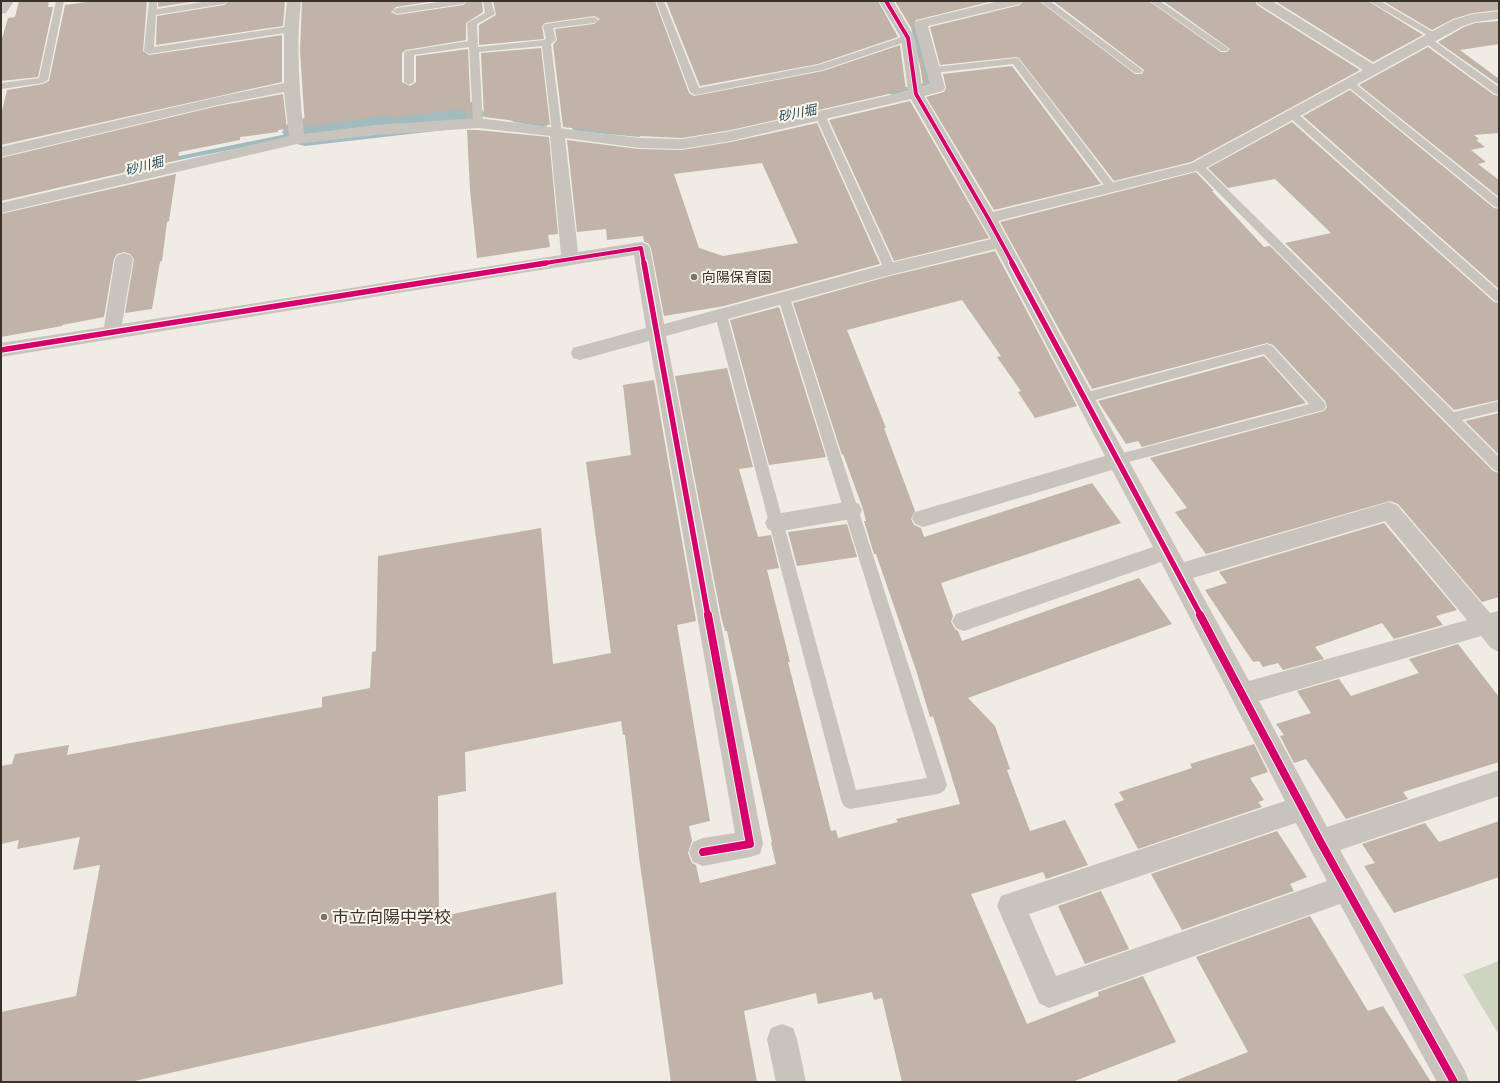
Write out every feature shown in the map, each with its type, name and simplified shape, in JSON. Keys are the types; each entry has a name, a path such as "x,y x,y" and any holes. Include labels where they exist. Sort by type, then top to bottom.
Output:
{"street":[{"path":"1,10 7,1"},
{"path":"294,1 291,29 291,86 297,139"},
{"path":"886,1 908,38 916,88 988,218 1167,551 1321,843 1454,1082"},
{"path":"1,208 297,139 376,130 478,123 639,143 682,144 731,136 820,115 916,88 938,88 921,24 1015,1"},
{"path":"1263,1 1374,70"},
{"path":"988,218 1198,166 1458,23 1496,10"},
{"path":"1,152 218,101 291,86"},
{"path":"557,133 570,259"},
{"path":"580,353 890,269 1000,242"},
{"path":"1,350 641,248 750,844 703,852"},
{"path":"112,332 124,259"},
{"path":"923,518 1117,460"},
{"path":"776,523 851,510"},
{"path":"1178,572 1389,511 1495,629 1243,694"},
{"path":"964,621 1167,551"},
{"path":"1321,843 1499,783"},
{"path":"1303,808 1011,906 1049,993 1346,888"},
{"path":"782,1039 791,1082"}],"lane":[{"path":"1,86 43,80 60,1"},
{"path":"152,1 149,51 291,29"},
{"path":"151,13 224,1"},
{"path":"397,11 463,1"},
{"path":"478,123 472,23 490,14 487,1"},
{"path":"660,1 695,92 820,68 908,38"},
{"path":"1044,1 1138,72"},
{"path":"1154,1 1224,49"},
{"path":"1373,1 1431,38 1499,92"},
{"path":"409,82 409,52 546,43 551,40 548,26 594,20"},
{"path":"546,43 557,133"},
{"path":"934,70 1016,61 1111,187"},
{"path":"1349,83 1499,205"},
{"path":"1292,114 1499,298"},
{"path":"820,115 890,269"},
{"path":"1198,166 1499,466"},
{"path":"721,315 850,800 938,785 784,298"},
{"path":"1084,398 1267,349 1319,406 1117,460"},
{"path":"1451,418 1499,406"}],"green space":[{"path":"1499,961 1499,1035 1463,975"}],"building":[{"path":"19,1 49,1 48,7 53,7 38,77 1,81 1,42 8,18 15,17"},
{"path":"94,1 147,1 143,51 149,55 282,35 282,82 1,145 1,115 7,90 43,84 49,81 65,5"},
{"path":"158,1 198,1 158,7"},
{"path":"229,1 285,1 283,26 156,45 157,16 224,5"},
{"path":"302,1 435,1 396,7 391,12 397,15 463,5 468,1 482,1 483,12 466,23 466,40 406,50 402,53 402,82 410,86 416,82 416,56 468,49 471,117 466,117 465,109 390,118 390,115 305,127 300,51"},
{"path":"493,1 655,1 689,93 694,96 823,71 900,45 906,90 731,130 682,138 639,136 563,127 553,45 557,40 555,29 594,24 600,19 594,16 545,23 542,26 544,39 479,45 479,25 496,15"},
{"path":"666,1 878,1 898,37 818,64 700,86"},
{"path":"895,1 993,1 916,20 913,24 916,36"},
{"path":"1023,1 1039,1 1135,74 1142,74 1144,70 1053,1 1149,1 1221,52 1227,52 1230,49 1163,1 1255,1 1257,5 1360,70 1191,162 1114,181 1019,58 1016,57 940,65 930,27 1020,5"},
{"path":"1275,1 1368,1 1423,35 1373,62"},
{"path":"1383,1 1499,1 1499,10 1473,13 1453,19 1432,30"},
{"path":"1499,21 1499,44 1460,50 1499,79 1499,85 1438,42 1464,27 1475,23"},
{"path":"917,41 928,84 923,85"},
{"path":"1428,47 1494,95 1499,96 1499,133 1474,135 1479,139 1476,140 1485,147 1471,150 1486,162 1478,164 1499,180 1499,197 1359,85"},
{"path":"541,48 550,125 484,117 481,53"},
{"path":"1012,66 1101,184 994,210 926,97 944,92 946,88 943,74"},
{"path":"1350,90 1494,208 1499,209 1499,289 1303,116"},
{"path":"283,94 287,129 278,130 278,132 240,137 240,140 179,152 178,160 1,201 1,158 218,106"},
{"path":"910,101 989,238 894,261 829,120"},
{"path":"1292,122 1494,302 1499,303 1499,400 1454,410 1285,243 1331,233 1275,179 1228,188 1208,168"},
{"path":"817,123 880,264 724,306 664,316 651,248 648,243 644,242 643,236 607,240 606,229 577,232 567,140 639,149 682,150 731,142","holes":["762,163 798,243 723,256 699,248 674,174"]},
{"path":"467,130 549,137 558,234 548,235 550,247 477,258 470,190"},
{"path":"1196,172 1264,247 1270,246 1493,471 1499,473 1499,597 1482,602 1398,504 1390,501 1206,554 1175,512 1187,508 1150,458 1324,411 1327,407 1325,401 1273,345 1267,343 1092,389 1000,222"},
{"path":"176,174 169,221 167,222 162,261 160,262 152,309 125,313 134,259 130,254 124,252 117,254 114,259 104,317 1,337 1,214"},
{"path":"995,251 1077,406 1035,418 1018,392 1021,391 997,357 1001,356 962,300 847,330 886,428 884,428 915,511 911,519 914,525 921,528 924,537 1092,483 1121,523 941,583 953,616 951,622 958,631 962,641 1139,578 1172,624 968,698 995,726 1010,769 1007,770 1030,831 1065,820 1088,865 1046,879 1043,872 971,894 1027,1024 1099,996 1098,992 1143,976 1176,1042 1072,1082 902,1082 882,998 874,1000 872,992 818,1004 816,993 744,1011 757,1082 671,1082 639,857 625,735 623,735 621,721 465,752 466,791 438,796 439,917 556,892 563,984 130,1082 1,1082 1,1012 76,996 100,865 73,870 80,837 17,849 19,840 1,844 1,766 12,764 15,754 69,745 67,755 322,707 322,697 370,688 372,652 376,651 378,556 541,528 553,664 611,653 586,462 631,455 623,385 654,380 696,621 677,625 710,821 689,826 692,841 688,853 692,863 696,865 700,883 776,864 727,631 725,631 721,616 675,376 727,368 753,467 739,469 758,537 771,535 779,568 767,570 790,662 788,662 831,831 836,830 838,838 898,822 896,819 960,804 933,716 930,717 916,670 876,554 874,554 864,521 866,521 863,509 843,454 842,455 793,303 890,276"},
{"path":"779,307 826,457 769,465 730,320"},
{"path":"1264,356 1306,403 1142,447 1138,441 1126,444 1098,401"},
{"path":"1499,413 1499,455 1465,421"},
{"path":"1384,523 1457,610 1436,616 1443,625 1394,639 1382,623 1315,647 1324,659 1283,670 1278,663 1263,667 1259,661 1253,662 1205,590 1227,583 1219,572"},
{"path":"847,524 857,557 797,566 788,532"},
{"path":"1458,644 1499,697 1499,762 1403,792 1408,799 1346,819 1306,759 1294,763 1280,736 1284,735 1276,724 1311,713 1297,691 1339,679 1351,696 1419,673 1409,659"},
{"path":"1254,744 1268,772 1250,778 1264,800 1258,802 1262,807 1138,849 1114,804 1124,800 1119,792 1192,768 1190,764"},
{"path":"1499,821 1499,877 1394,913 1364,866 1375,863 1362,844 1425,823 1439,842"},
{"path":"1277,831 1307,877 1290,884 1294,891 1182,930 1151,874"},
{"path":"1101,891 1129,949 1085,964 1058,906"},
{"path":"1310,916 1368,1011 1383,1006 1431,1082 1178,1082 1177,1080 1248,1052 1196,957"}],"waterway":[{"name":"砂川堀","path":"892,93 928,84 913,23 899,1"},
{"name":"砂川堀","path":"305,132 462,114"},
{"name":"砂川堀","path":"514,120 544,125"},
{"name":"砂川堀","path":"576,129 639,135"},
{"name":"砂川堀","path":"164,161 287,136"}],"cycle path":[{"path":"886,1 908,38 916,94 988,218 1243,694 1321,843 1454,1082"},
{"path":"1,350 641,248 750,844 703,852"}],"place":[{"name":"向陽保育園","path":"694,277"},
{"name":"市立向陽中学校","path":"324,917"}]}
